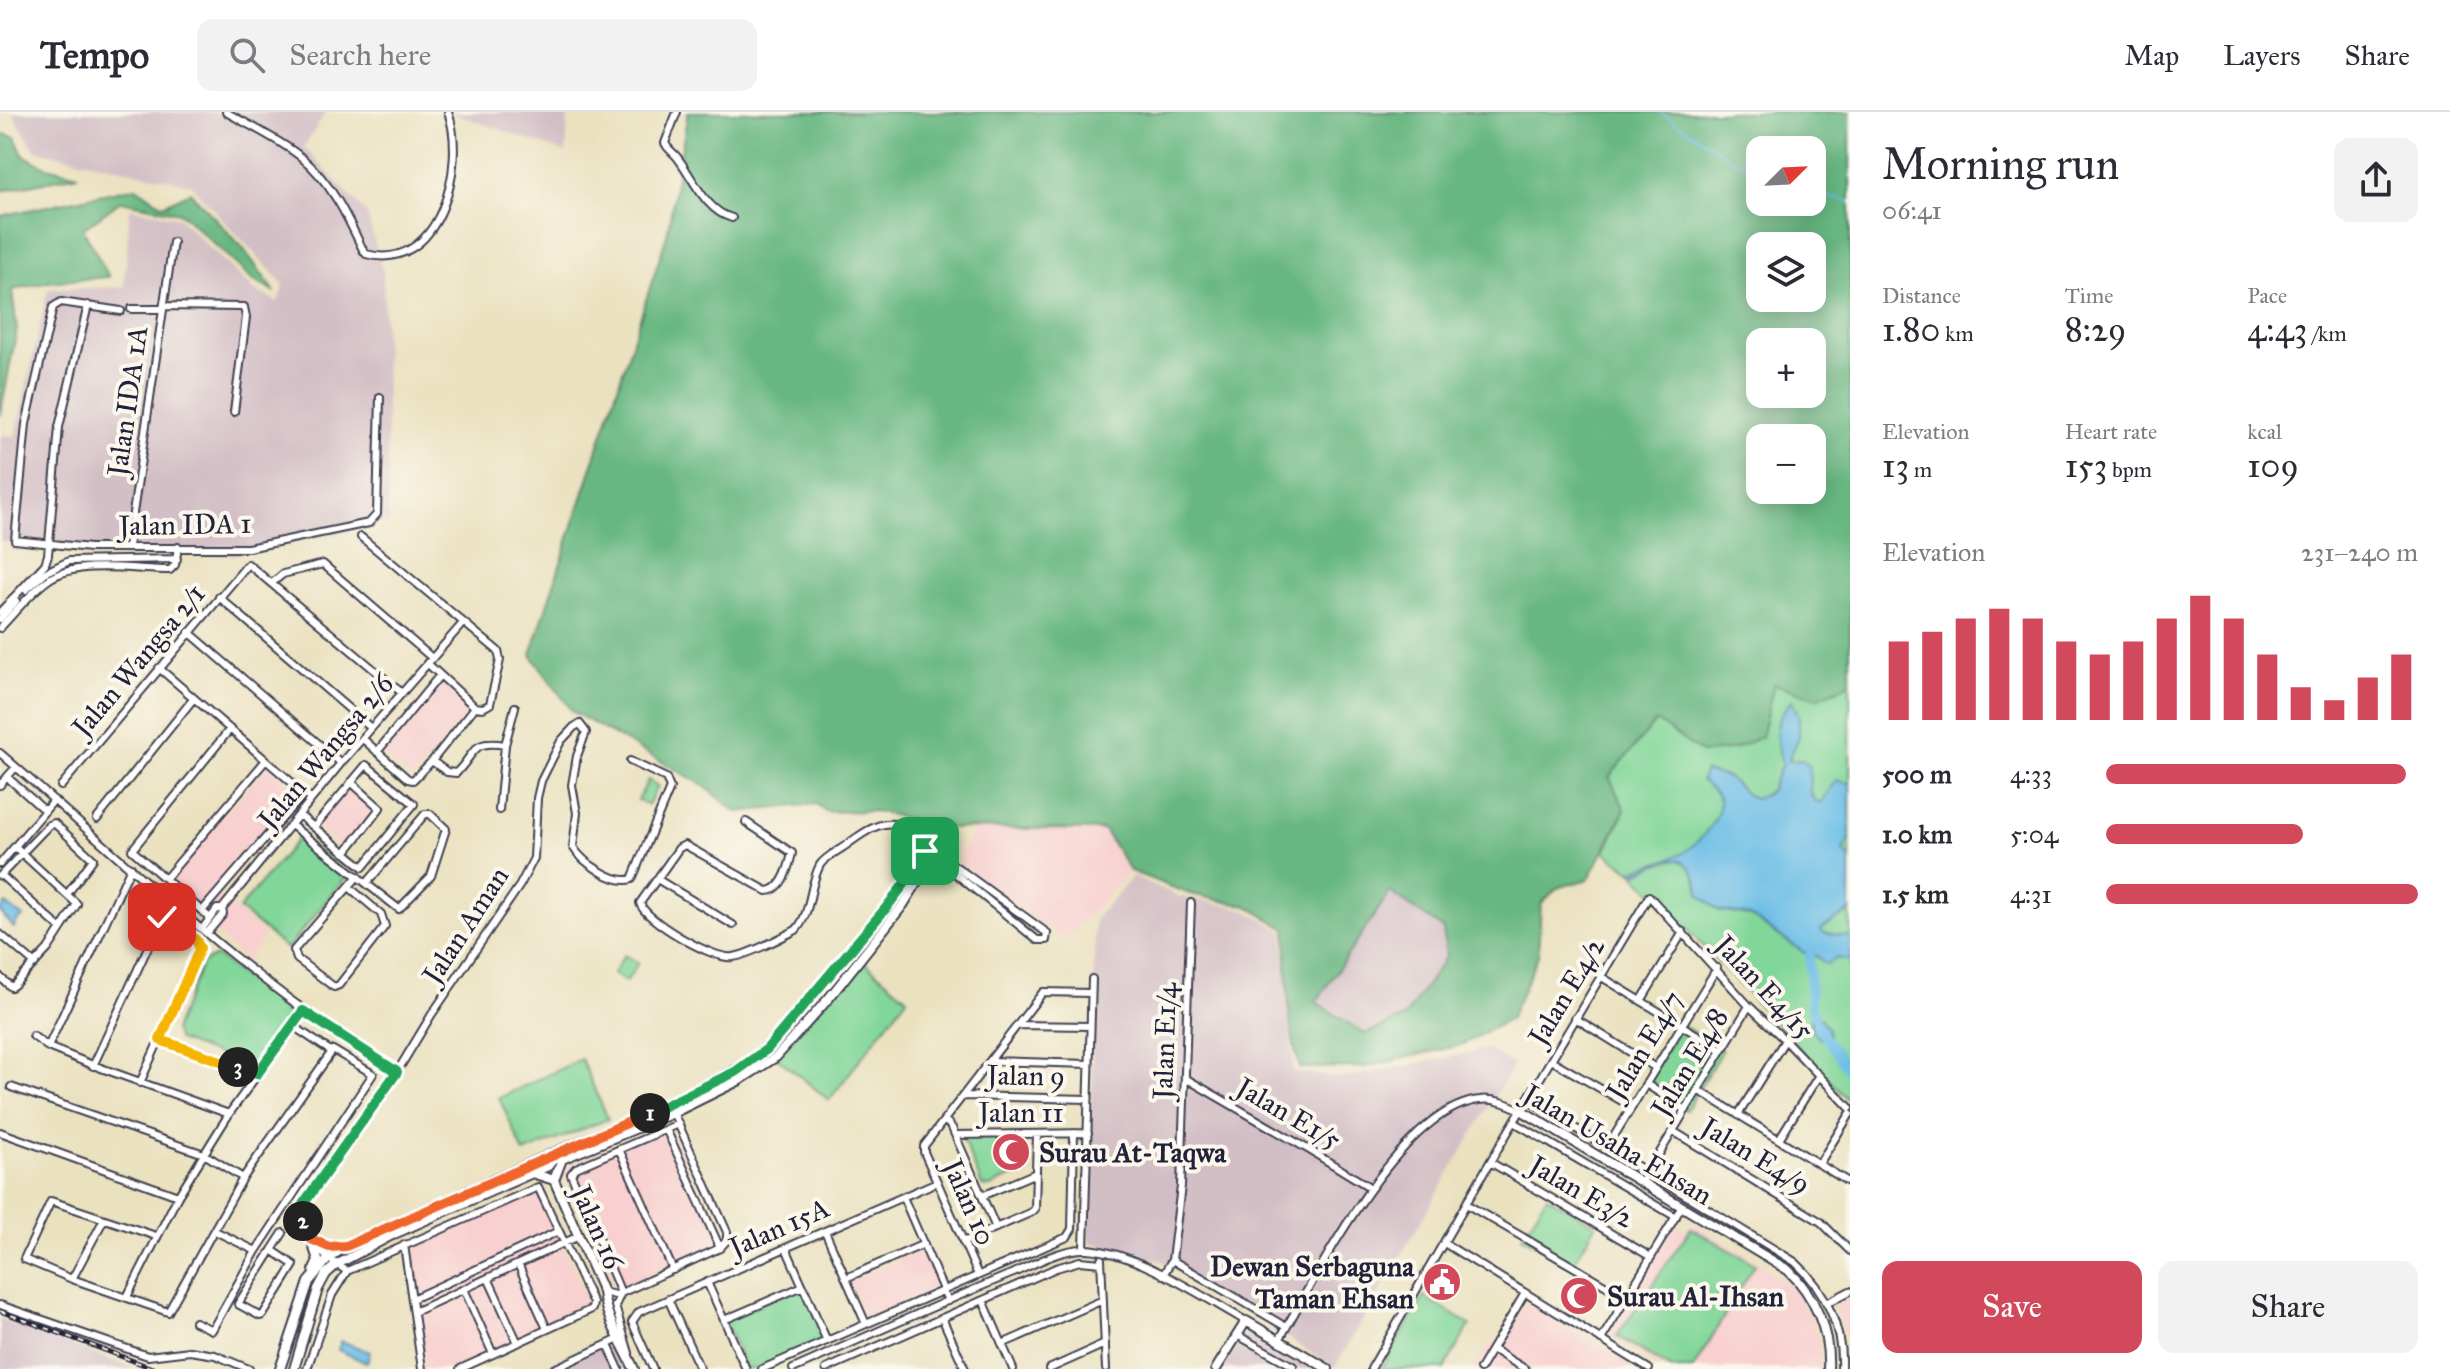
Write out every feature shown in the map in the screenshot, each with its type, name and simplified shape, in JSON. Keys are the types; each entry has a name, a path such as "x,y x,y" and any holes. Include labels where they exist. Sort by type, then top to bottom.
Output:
{"street":[{"path":"226,112 300,155 333,192 363,250 370,256 400,254 424,240 436,223 454,158 448,112"},
{"path":"677,112 666,147 723,216 732,218"},
{"name":"Jalan IDA 1A","path":"128,547 173,242"},
{"name":"Jalan IDA 1","path":"88,305 58,302 53,307 26,424 15,540 90,548 248,548 372,521 377,514 380,397"},
{"path":"0,612 45,564 50,543 59,427 88,305 121,311"},
{"path":"131,309 244,307 246,317 234,412"},
{"path":"361,537 499,655 490,704 483,708 475,707 440,675 430,661 323,564 283,574 272,583 402,693"},
{"path":"0,619 30,586 69,561 177,559 178,547"},
{"name":"Jalan Wangsa 2/1","path":"61,786 246,565 272,583"},
{"path":"0,628 54,572"},
{"path":"219,597 371,728"},
{"name":"Jalan Wangsa 2/6","path":"204,931 217,909 222,909 341,763 463,623"},
{"path":"189,632 341,763"},
{"path":"159,668 311,799"},
{"path":"377,752 440,675"},
{"path":"97,819 194,698"},
{"path":"363,739 411,781 418,778 475,707"},
{"path":"499,810 505,745 515,707"},
{"name":"Jalan Aman","path":"311,1239 303,1219 304,1203 397,1072 432,1014 520,885 534,858 537,798 541,781 561,741 580,724 586,732 577,756 572,785 577,813 573,847 581,857 618,880 626,881 632,879 670,785 666,778 630,761"},
{"path":"210,918 132,850 230,729"},
{"path":"432,761 447,772 456,773 473,749 487,743 505,745"},
{"path":"0,753 204,931 303,1011 397,1072"},
{"path":"166,878 266,760"},
{"path":"299,815 345,853 365,867 414,806 368,764 314,827"},
{"path":"0,785 16,767"},
{"path":"7,777 45,811"},
{"path":"345,853 380,808 351,782"},
{"path":"202,911 304,793"},
{"path":"0,864 54,800"},
{"path":"291,825 397,909 431,876 446,829 427,813 367,883"},
{"path":"746,822 792,853 778,888 773,892 685,845 679,848 640,906 659,923 696,945 720,956 733,958 796,930 803,922 821,863 866,830 882,824 900,823 929,840"},
{"path":"60,928 1,876 54,823 90,856 91,864 68,893"},
{"path":"311,1239 329,1247 346,1246 544,1158 560,1155 740,1080 776,1057 829,998 895,916 934,855 941,841 935,838 929,840 925,848 934,855 1037,940 1045,941 1047,933 951,863 934,855"},
{"path":"21,839 29,846"},
{"path":"0,977 11,987 35,964 77,904 15,847"},
{"path":"48,1047 131,867"},
{"path":"349,887 381,914 385,926 339,985 334,987 297,959 294,950 358,876"},
{"path":"657,879 733,925"},
{"name":"Jalan E4/15","path":"1649,896 1850,1111"},
{"name":"Jalan E4/2","path":"1371,1369 1649,896"},
{"name":"Jalan E1/4","path":"1163,1275 1172,1260 1181,1186 1191,903"},
{"name":"Jalan Wangsa 2/6","path":"204,931 223,914 222,909"},
{"path":"93,1066 163,916 168,917 199,945 140,1083"},
{"path":"1641,1001 1683,932"},
{"path":"0,934 35,964"},
{"name":"Jalan E4/7","path":"1608,1146 1717,968"},
{"path":"1600,976 1722,1050"},
{"path":"1084,1249 1092,979"},
{"path":"996,1228 955,1135 945,1120 1041,994 1091,993"},
{"name":"Jalan E4/8","path":"1642,1182 1749,1006"},
{"path":"127,1297 178,1196 229,1114 303,1011"},
{"path":"1575,1018 1656,1068"},
{"path":"1017,1025 1090,1026"},
{"path":"195,1322 212,1330 256,1251 373,1074 293,1026"},
{"path":"33,1036 48,1047 93,1066 229,1114"},
{"path":"160,1040 257,1074"},
{"path":"1738,1115 1785,1040"},
{"path":"156,1236 51,1201 24,1259 168,1312 243,1178 333,1051"},
{"path":"1551,1060 1632,1107"},
{"path":"990,1061 1089,1064"},
{"path":"1779,1139 1819,1075"},
{"name":"Jalan E1/5","path":"1185,1078 1371,1188"},
{"path":"1646,1084 1686,1110"},
{"path":"11,1087 204,1154 243,1178"},
{"path":"1698,1090 1850,1183"},
{"name":"Jalan 9","path":"963,1096 1088,1099"},
{"name":"Jalan Usaha Ehsan","path":"1279,1340 1371,1188 1397,1152 1455,1107 1485,1099 1521,1110 1788,1270 1805,1290 1823,1325 1828,1369"},
{"path":"1527,1099 1795,1262 1827,1303 1845,1343 1841,1369"},
{"path":"671,1109 678,1124 727,1232 727,1240 720,1248 621,1293 571,1174 576,1168 678,1124"},
{"path":"1819,1164 1850,1111"},
{"name":"Jalan 10","path":"945,1120 924,1146 924,1152 978,1275"},
{"path":"1514,1122 1676,1217"},
{"path":"666,1129 720,1248"},
{"name":"Jalan E4/9","path":"1673,1131 1793,1203 1821,1222 1850,1251"},
{"path":"0,1132 178,1196"},
{"path":"762,1369 1067,1237 1072,1229 1074,1133"},
{"name":"Jalan 11","path":"955,1135 1088,1133"},
{"path":"963,1242 1035,1209 1037,1134"},
{"path":"619,1149 673,1270"},
{"name":"Jalan 16","path":"560,1155 554,1180 633,1366"},
{"path":"294,1369 318,1289 332,1262 548,1166 551,1162 544,1158"},
{"name":"Jalan E3/2","path":"1490,1162 1651,1257"},
{"name":"Jalan 16","path":"530,1174 539,1173 554,1180"},
{"path":"982,1196 1036,1173"},
{"name":"Jalan 15A","path":"653,1369 632,1322 639,1312 937,1182"},
{"path":"307,1369 332,1295 347,1271 538,1187 593,1303 592,1309 460,1369"},
{"path":"903,1197 948,1301"},
{"path":"1466,1204 1627,1298"},
{"path":"1601,1340 1682,1206"},
{"path":"72,1279 104,1219"},
{"path":"412,1299 559,1231"},
{"path":"825,1231 866,1324"},
{"path":"238,1304 283,1233"},
{"path":"214,1234 256,1251"},
{"path":"414,1312 579,1236"},
{"path":"311,1239 332,1262 347,1271"},
{"path":"280,1369 318,1260 311,1239"},
{"path":"1444,1243 1601,1340 1635,1366 1649,1369"},
{"path":"846,1278 924,1244"},
{"path":"404,1245 422,1369"},
{"path":"309,1282 346,1246"},
{"path":"786,1248 827,1341"},
{"path":"793,1369 1060,1254 1084,1249 1101,1252 1163,1275 1328,1369"},
{"path":"229,1299 263,1315 294,1265 272,1250"},
{"path":"1101,1252 1106,1369"},
{"path":"1172,1260 1286,1327"},
{"path":"826,1369 845,1365 1056,1268 1080,1261 1101,1263"},
{"path":"1788,1270 1795,1262"},
{"path":"518,1264 547,1329"},
{"path":"488,1278 518,1343"},
{"path":"707,1282 746,1369"},
{"path":"724,1320 803,1286"},
{"path":"464,1289 493,1354"},
{"path":"1827,1303 1850,1291"},
{"name":"Jalan 16","path":"603,1292 621,1293"},
{"name":"Jalan 16","path":"621,1293 615,1306 633,1366"},
{"path":"1480,1369 1525,1293"},
{"path":"668,1299 700,1369"},
{"path":"983,1300 1013,1369"},
{"path":"1002,1344 1103,1300"},
{"path":"0,1305 148,1356 190,1351 215,1355 249,1369"},
{"path":"942,1318 964,1367 953,1369"},
{"path":"1216,1369 1246,1321"},
{"path":"1237,1335 1293,1366"},
{"path":"556,1369 619,1339"},
{"path":"1049,1369 1105,1344"},
{"path":"608,1345 619,1369"},
{"path":"838,1349 845,1365"},
{"path":"1492,1349 1525,1369"}],"shaded area":[{"path":"12,112 326,112 304,147 367,214 383,273 389,522 233,555 92,554 0,541 0,435 15,436 48,289 124,287 130,208 179,218 254,290 278,302 284,285 190,184 35,150"},
{"path":"450,112 568,112 566,153"},
{"path":"440,677 472,707 411,778 379,752"},
{"path":"267,765 300,794 216,892 264,936 247,961 162,887"},
{"path":"351,786 377,807 343,850 317,827"},
{"path":"974,829 1104,830 1130,871 1065,941 956,860"},
{"path":"1133,876 1178,896 1243,909 1283,931 1294,1072 1344,1078 1489,1049 1513,1065 1335,1367 1161,1261 1089,1242 1095,919"},
{"path":"1390,892 1443,929 1446,956 1405,1017 1365,1034 1316,1002"},
{"path":"666,1122 721,1243 617,1290 566,1177 567,1167"},
{"path":"535,1191 540,1193 591,1308 454,1369 425,1369 409,1247"},
{"path":"1693,1223 1762,1265 1794,1289 1812,1320 1819,1340 1821,1369 1664,1369 1612,1337 1611,1331 1675,1224 1687,1232"},
{"path":"924,1249 940,1286 866,1319 849,1282"},
{"path":"1850,1296 1850,1338 1845,1337 1835,1310 1836,1304"},
{"path":"1526,1303 1629,1364 1626,1369 1474,1369 1490,1342 1500,1347"},
{"path":"0,1319 135,1369 0,1369"},
{"path":"1246,1329 1316,1369 1221,1369"},
{"path":"612,1334 628,1369 538,1369"}],"green space":[{"path":"688,112 1850,112 1850,684 1817,698 1774,684 1761,737 1734,749 1702,753 1656,721 1609,777 1625,810 1589,879 1557,888 1541,904 1538,956 1510,1019 1461,1045 1365,1067 1300,1068 1290,1017 1286,929 1247,906 1190,894 1130,871 1104,830 948,828 875,811 827,812 816,804 737,812 703,785 573,712 531,655 667,235","holes":["1390,892 1443,929 1446,956 1405,1017 1365,1034 1316,1002"]},
{"path":"0,133 15,137 23,155 43,166 78,175 0,191"},
{"path":"136,187 163,205 190,192 242,247 275,292 254,281 181,213 121,201 83,229 109,277 48,282 12,290 17,329 0,416 0,216"},
{"path":"1774,683 1816,698 1850,684 1850,1102 1635,874 1605,852 1625,810 1609,777 1656,721 1702,753 1761,737"},
{"path":"648,780 658,786 648,805 638,800"},
{"path":"300,836 348,875 287,949 239,909"},
{"path":"624,955 638,963 626,982 613,974"},
{"path":"216,956 287,1010 274,1042 248,1066 178,1040 174,1030 202,963"},
{"path":"862,960 907,998 829,1100 776,1057"},
{"path":"1682,1025 1722,1050 1686,1110 1646,1084"},
{"path":"581,1059 608,1119 524,1153 499,1098"},
{"path":"1016,1135 1016,1142 997,1144 1002,1170 1018,1168 1019,1173 991,1187 982,1186 962,1137"},
{"path":"1547,1196 1596,1225 1572,1265 1522,1237"},
{"path":"1691,1228 1755,1264 1693,1369 1672,1369 1617,1336"},
{"path":"803,1286 827,1341 762,1369 746,1369 724,1320"},
{"path":"1424,1297 1470,1325 1444,1369 1381,1369"}],"water":[{"path":"1792,700 1799,718 1799,736 1788,761 1802,760 1809,765 1810,791 1814,800 1821,803 1836,780 1850,784 1850,837 1843,851 1850,859 1850,911 1821,929 1822,932 1850,937 1850,961 1837,958 1824,963 1750,916 1719,911 1699,894 1693,872 1685,863 1674,860 1635,874 1632,871 1681,854 1714,822 1718,813 1718,798 1701,780 1705,771 1726,777 1755,799 1770,791 1782,765 1776,730 1785,708"},
{"path":"6,904 23,917 14,928 0,912"},
{"path":"1811,1006 1828,1029 1830,1045 1811,1031"},
{"path":"341,1341 370,1352 367,1363 338,1350"}],"waterway":[{"path":"1660,112 1728,157 1746,165"},
{"path":"1826,197 1850,201"},
{"path":"1809,956 1811,1006 1815,1016"},
{"path":"1825,1037 1850,1073"}],"railway":[{"path":"0,1311 155,1369"}],"place":[{"name":"Surau At-Taqwa","path":"1011,1152"},
{"name":"Dewan Serbaguna Taman Ehsan","path":"1442,1282"},
{"name":"Surau Al-Ihsan","path":"1579,1296"}],"route":[{"path":"162,917 168,917 196,940 200,948 160,1040 257,1074 303,1011 397,1072 304,1203 303,1219 311,1239 321,1245 339,1248 669,1105 754,1060 784,1032 886,908 927,854 925,851"}]}
